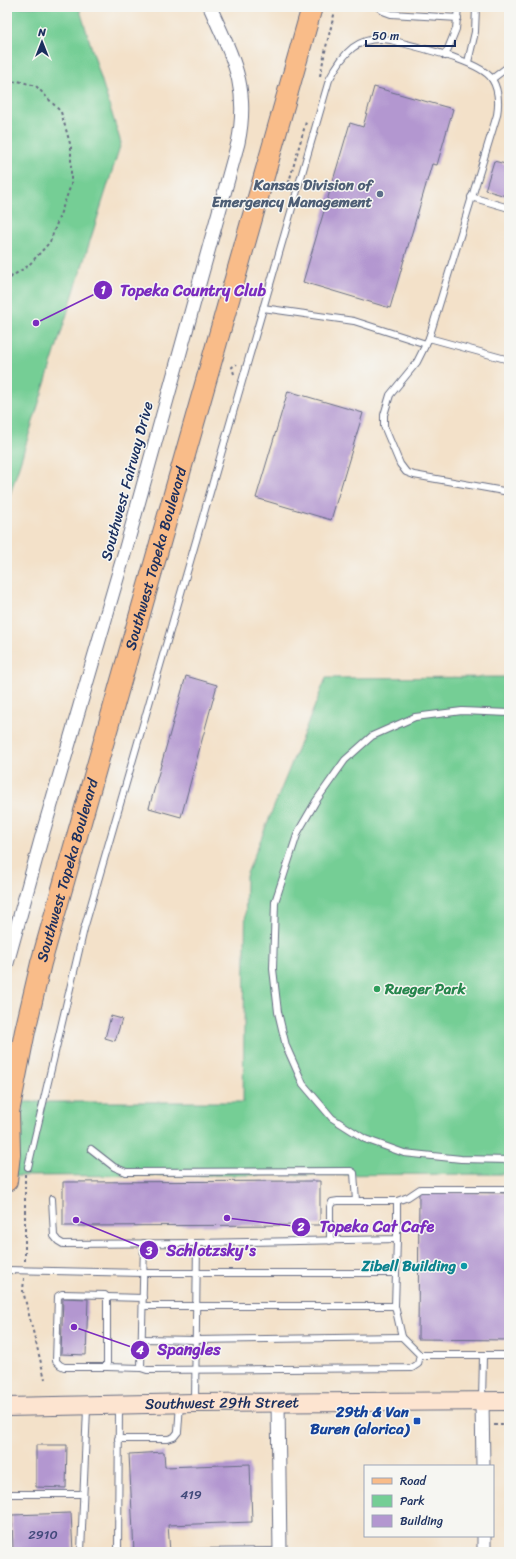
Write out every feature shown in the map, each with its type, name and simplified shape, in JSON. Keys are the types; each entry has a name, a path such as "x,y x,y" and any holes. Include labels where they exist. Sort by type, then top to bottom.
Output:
{"main road":[{"name":"Southwest Topeka Boulevard","path":"7,1182 10,1154 8,1115 41,963 312,7"},
{"name":"Southwest 29th Street","path":"7,1407 188,1403 509,1401"}],"street":[{"name":"Southwest Fairway Drive","path":"7,963 46,821 125,551 238,143 243,110 239,77 233,59 210,7"},
{"path":"482,1401 483,1465"},
{"path":"278,1403 280,1552"},
{"path":"484,1537 484,1552"}],"lane":[{"path":"378,7 391,14 458,18"},
{"path":"445,56 456,29 458,7"},
{"path":"468,62 475,32 476,7"},
{"path":"28,1167 84,929 329,80 342,58 351,47 367,40 379,38 468,62 482,69 492,80 498,94 497,115 429,338 416,362 390,395 385,410 384,426 400,464 406,472 414,475 509,492"},
{"path":"492,80 509,66"},
{"path":"471,197 509,208"},
{"path":"263,308 354,321 426,344"},
{"path":"429,338 509,360"},
{"path":"509,713 462,711 415,717 372,736 344,760 316,801 298,832 275,902 273,969 278,1012 286,1046 303,1084 332,1118 365,1139 404,1153 461,1159 509,1160"},
{"path":"91,1149 114,1167 126,1172 351,1171 354,1173 356,1201"},
{"path":"330,1241 330,1207 332,1202 397,1201 408,1197 420,1189 509,1189"},
{"path":"52,1199 54,1236 63,1244 397,1239"},
{"path":"397,1201 395,1306 402,1337 420,1355 509,1355"},
{"path":"141,1368 144,1243"},
{"path":"118,1439 168,1439 174,1437 178,1432 188,1403 195,1370 197,1243"},
{"path":"7,1270 143,1273 396,1273"},
{"path":"143,1298 62,1294 58,1296 56,1361 64,1367 141,1368 147,1370 412,1368 418,1364 420,1355"},
{"path":"107,1297 107,1367"},
{"path":"143,1306 395,1306"},
{"path":"142,1339 196,1340 402,1337"},
{"path":"482,1401 483,1356"},
{"path":"118,1552 119,1405"},
{"path":"81,1552 87,1406"},
{"path":"7,1494 83,1494"},
{"path":"188,1552 280,1552"}],"path":[{"path":"7,83 18,81 36,86 61,112 71,147 71,185 50,242 28,266 12,276 7,284"},
{"path":"494,1424 506,1425"}],"green space":[{"path":"7,7 79,7 121,143 7,504"},
{"name":"Rueger Park","path":"509,677 509,1174 15,1176 24,1102 243,1102 246,876 326,678"}],"building":[{"path":"374,87 453,109 437,165 432,164 390,308 303,282 350,123 363,127"},
{"path":"494,161 509,165 509,197 485,190"},
{"path":"288,391 363,413 331,520 256,498"},
{"path":"186,676 217,685 181,817 149,808"},
{"path":"111,1016 122,1019 115,1041 105,1038"},
{"path":"320,1181 320,1225 63,1226 63,1182"},
{"name":"Zibell Building","path":"419,1192 509,1193 509,1340 418,1339"},
{"path":"63,1298 88,1299 86,1355 61,1354"},
{"path":"36,1445 67,1445 66,1488 36,1487"},
{"path":"164,1452 165,1467 250,1464 252,1522 168,1525 170,1552 134,1552 129,1454"},
{"path":"71,1513 73,1552 13,1552 12,1515"}],"place":[{"name":"Kansas Division of Emergency Management","path":"380,194"},
{"name":"Topeka Country Club","path":"36,323"},
{"name":"Rueger Park","path":"377,989"},
{"name":"Topeka Cat Cafe","path":"227,1218"},
{"name":"Schlotzsky's","path":"76,1220"},
{"name":"Zibell Building","path":"464,1266"},
{"name":"Spangles","path":"74,1327"},
{"name":"29th & Van Buren (alorica)","path":"417,1421"}]}
